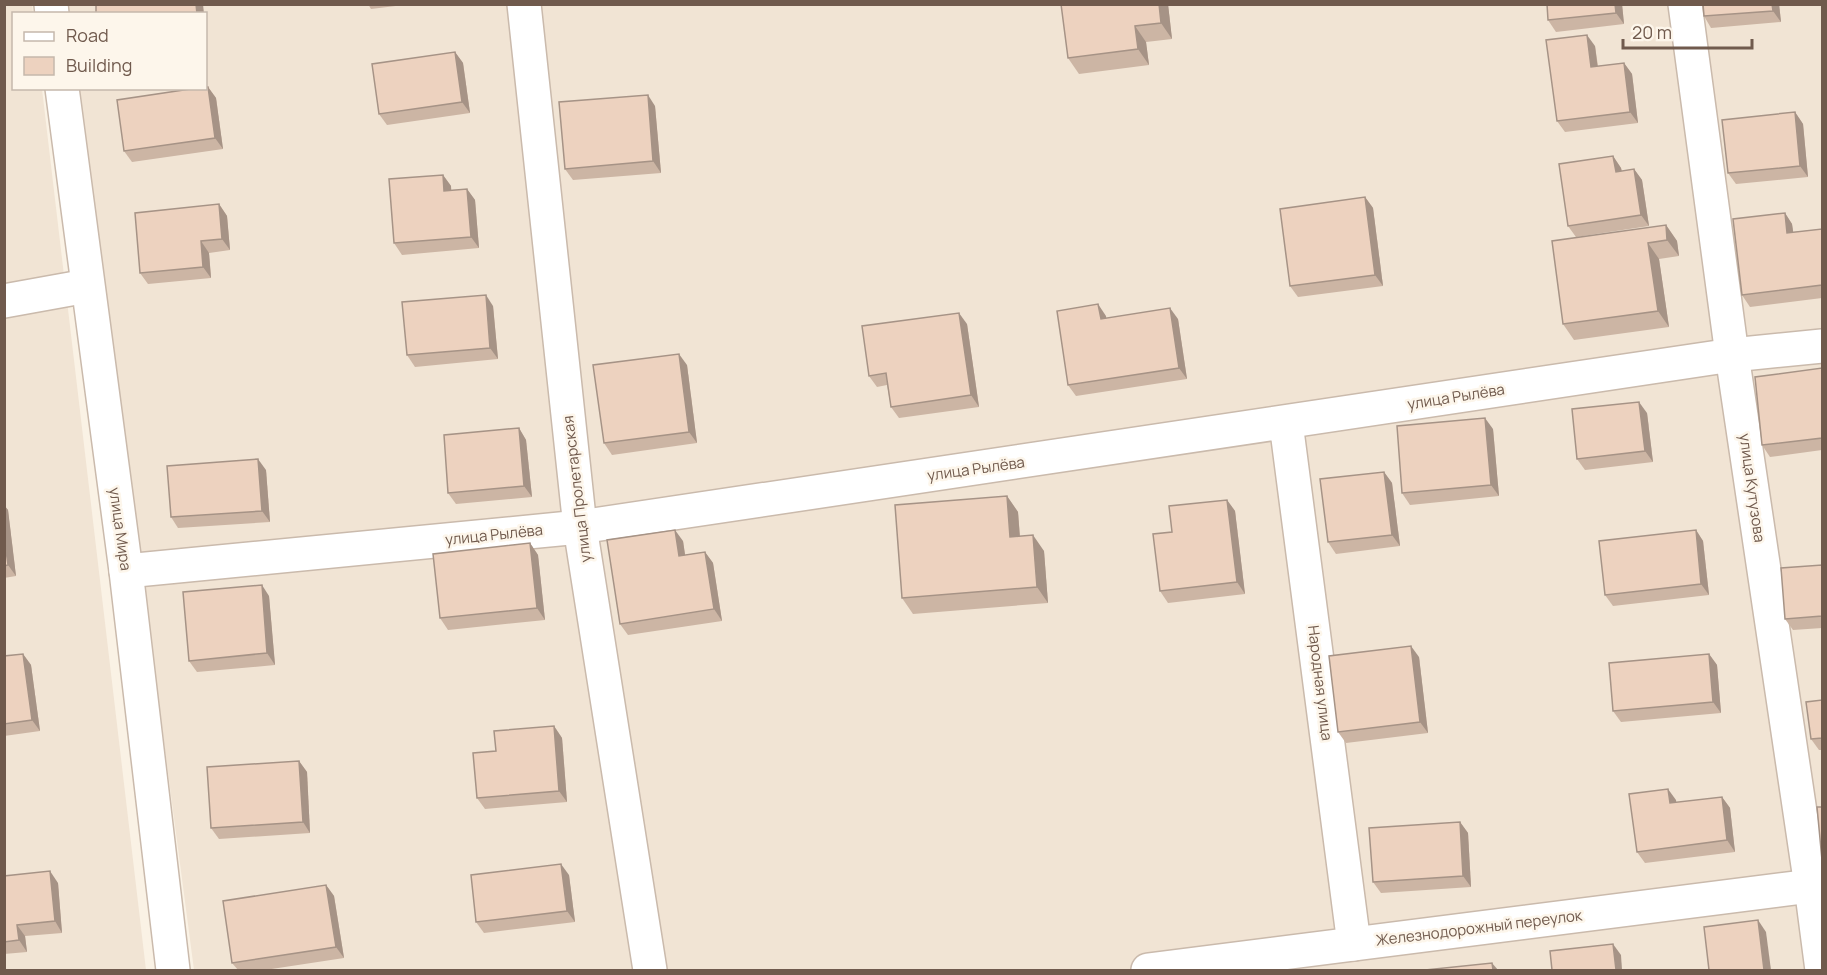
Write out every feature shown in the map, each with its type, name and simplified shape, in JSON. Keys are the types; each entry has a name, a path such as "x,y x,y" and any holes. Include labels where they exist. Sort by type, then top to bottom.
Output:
{"street":[{"name":"улица Пролетарская","path":"524,4 580,527 650,970"},
{"name":"улица Кутузова","path":"1685,4 1732,355 1822,970"},
{"name":"улица Мира","path":"62,90 126,571 173,970"},
{"path":"4,301 87,286"},
{"name":"улица Рылёва","path":"126,571 580,527 1732,355 1822,346"},
{"name":"Народная улица","path":"1286,423 1354,944"},
{"name":"Железнодорожный переулок","path":"1148,970 1811,886"}],"shaded area":[{"path":"32,4 33,12 12,12 12,90 42,90 146,970 5,970 4,5"},
{"path":"67,5 1822,5 1822,970 194,970 78,90 207,90 207,12 68,12"}],"building":[{"path":"96,4 196,4 197,12 96,12"},
{"path":"1061,4 1159,4 1161,23 1135,26 1138,49 1068,58"},
{"path":"1547,4 1615,4 1616,13 1548,20"},
{"path":"1703,4 1772,4 1773,11 1704,16"},
{"path":"1587,35 1591,67 1624,63 1630,112 1557,121 1546,40"},
{"path":"455,52 462,102 379,114 372,64"},
{"path":"208,87 215,138 124,151 117,100 184,90 207,90"},
{"path":"648,95 653,161 565,169 559,102"},
{"path":"1795,112 1800,166 1728,173 1722,120"},
{"path":"1613,156 1616,172 1634,169 1641,215 1568,226 1559,164"},
{"path":"443,175 444,191 467,189 471,237 394,243 389,179"},
{"path":"1365,197 1375,275 1290,286 1280,209"},
{"path":"219,204 222,239 201,241 203,267 140,273 135,213"},
{"path":"1785,213 1787,233 1822,229 1822,285 1742,295 1733,219"},
{"path":"1666,225 1667,240 1648,243 1658,311 1563,324 1552,241"},
{"path":"486,295 490,348 407,355 402,302"},
{"path":"1098,304 1101,319 1170,308 1179,368 1068,385 1057,311"},
{"path":"959,313 971,395 891,407 886,373 869,376 862,326"},
{"path":"679,354 689,432 604,443 593,365"},
{"path":"1822,368 1822,438 1762,445 1755,377"},
{"path":"1639,402 1645,451 1577,459 1572,409"},
{"path":"1485,418 1491,485 1402,493 1397,426"},
{"path":"519,428 524,486 448,493 444,435"},
{"path":"258,459 262,511 171,517 167,466"},
{"path":"1384,472 1392,535 1328,542 1320,479"},
{"path":"1007,496 1010,537 1033,535 1037,587 902,598 895,505"},
{"path":"1227,500 1237,582 1160,591 1153,534 1172,532 1169,506"},
{"path":"675,530 679,556 705,552 714,609 620,624 607,540"},
{"path":"1696,530 1701,584 1605,595 1599,541"},
{"path":"4,536 8,565 4,566"},
{"path":"530,543 537,608 440,618 433,554"},
{"path":"1822,565 1822,616 1785,619 1781,568"},
{"path":"262,585 267,653 189,661 183,592"},
{"path":"1411,646 1420,722 1338,732 1329,656"},
{"path":"23,654 32,720 4,724 4,656"},
{"path":"1709,654 1713,702 1613,711 1609,663"},
{"path":"1822,700 1822,738 1811,739 1806,702"},
{"path":"554,726 559,791 477,798 473,753 496,751 494,731"},
{"path":"299,761 303,822 211,828 207,767"},
{"path":"1668,789 1670,803 1722,797 1727,840 1637,852 1629,794"},
{"path":"1817,807 1822,807 1822,860"},
{"path":"1460,822 1463,876 1373,882 1369,828"},
{"path":"561,864 567,911 476,922 471,875"},
{"path":"50,871 55,921 17,925 19,940 4,942 4,876"},
{"path":"326,885 336,947 232,963 223,901"},
{"path":"1758,920 1764,970 1709,970 1704,927"},
{"path":"1613,944 1616,970 1552,970 1550,951"},
{"path":"1492,963 1493,970 1425,970"}]}
